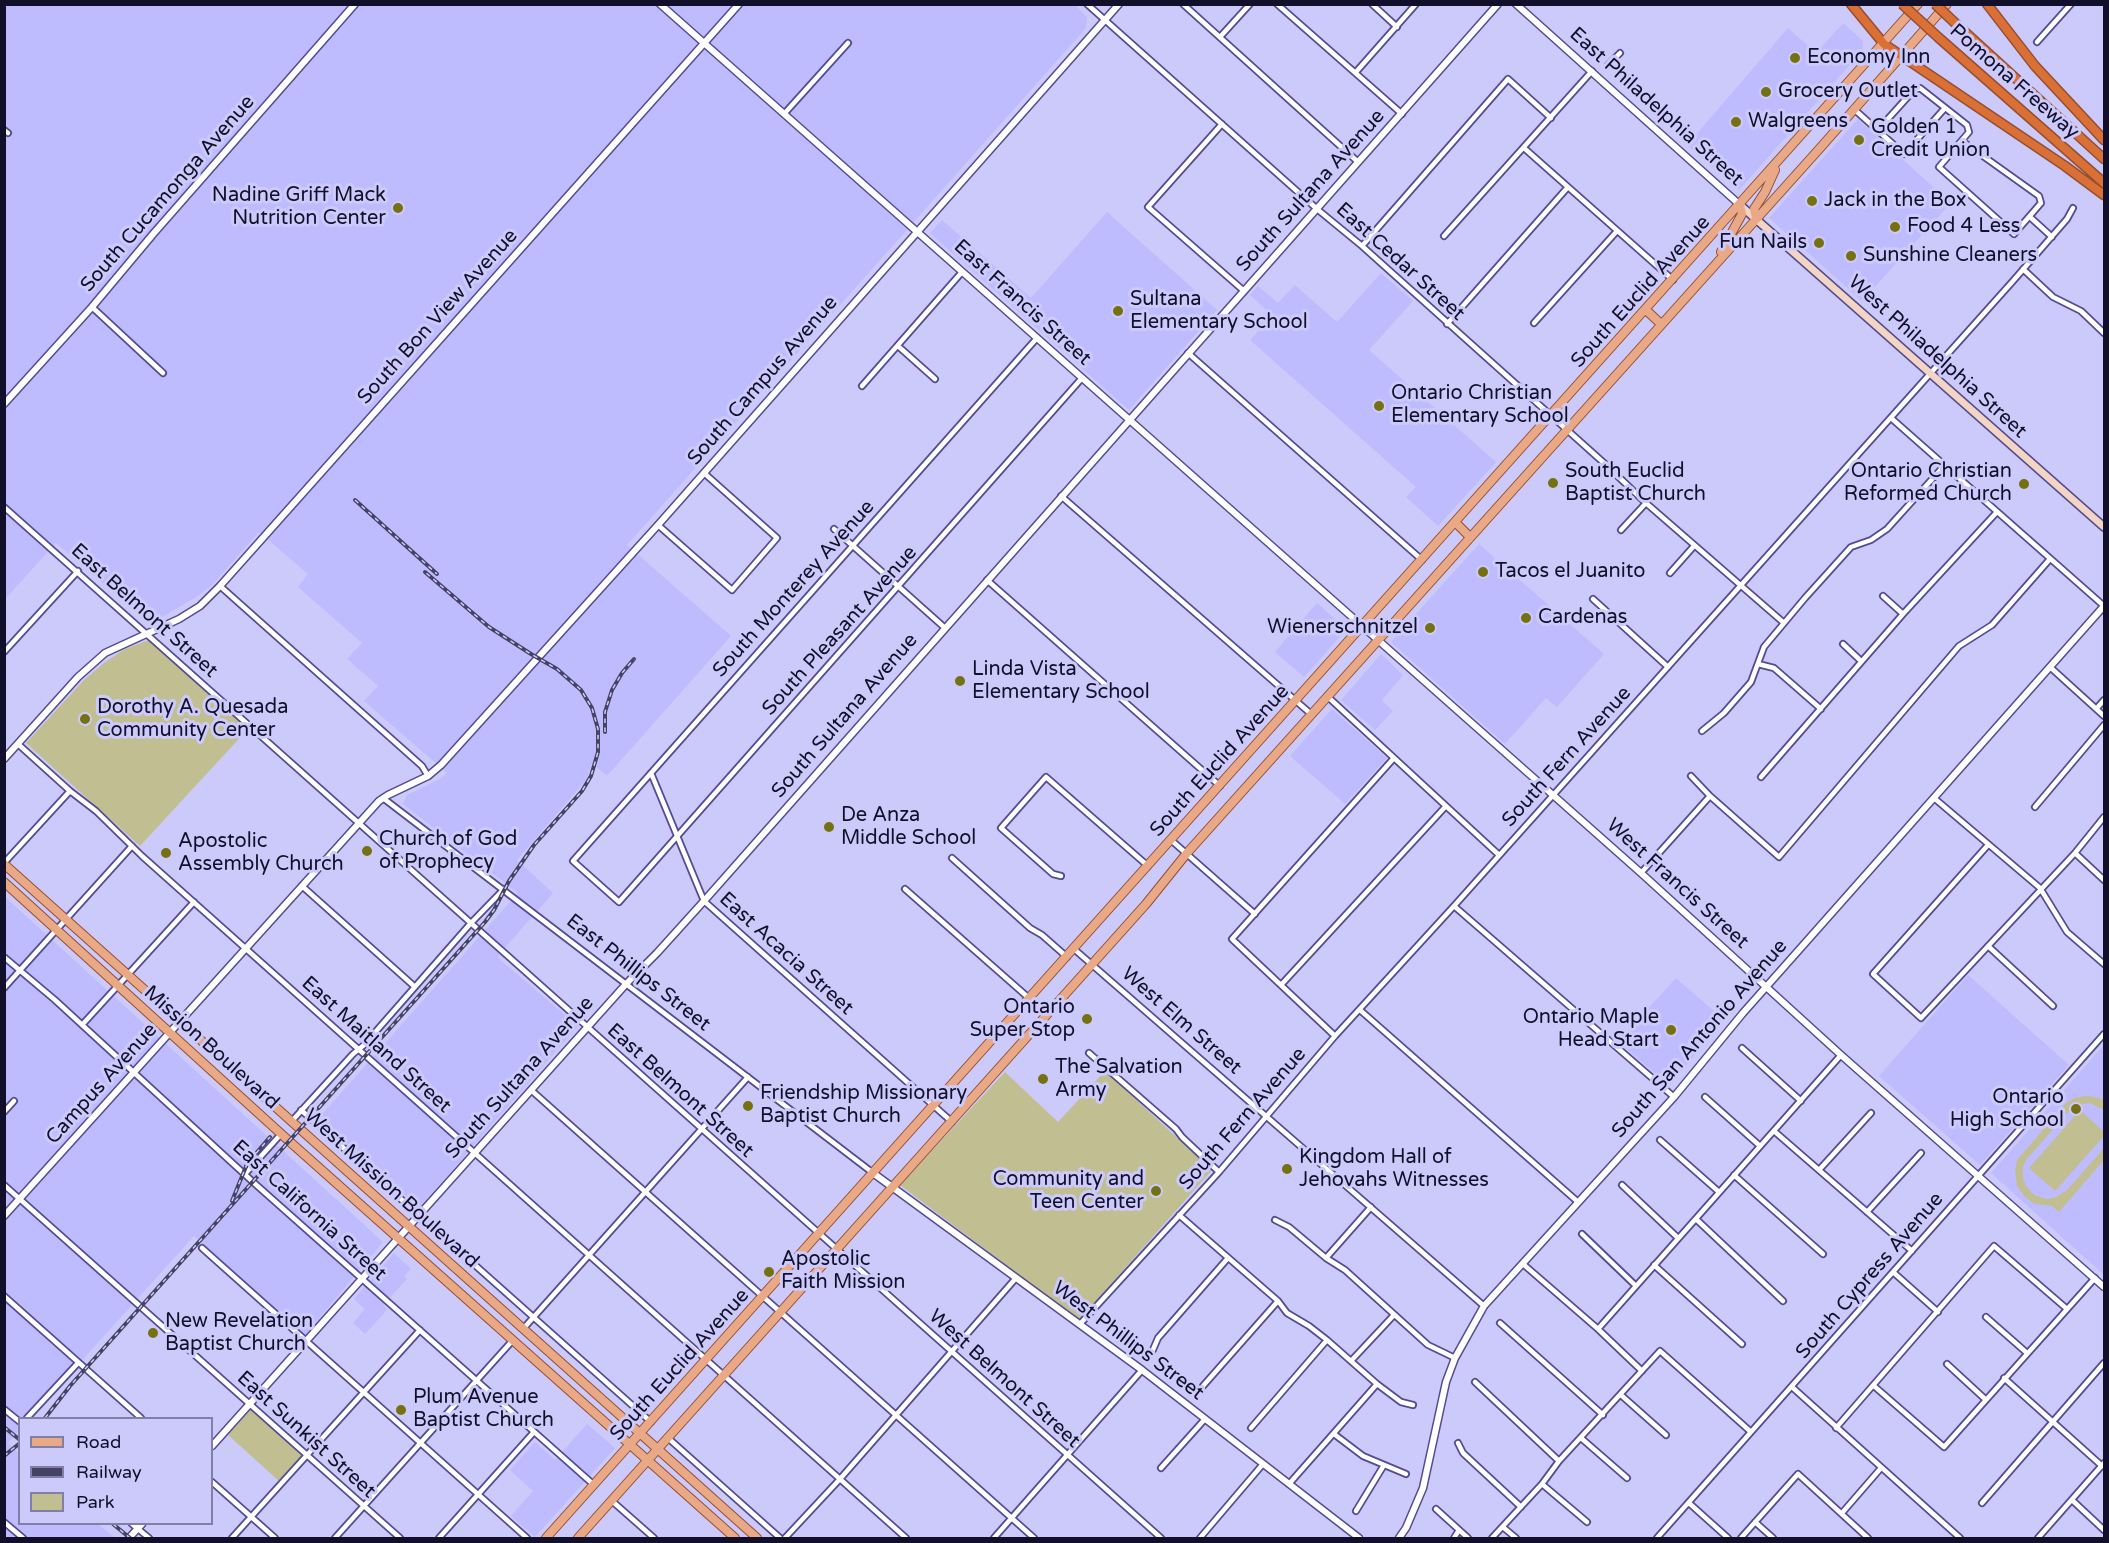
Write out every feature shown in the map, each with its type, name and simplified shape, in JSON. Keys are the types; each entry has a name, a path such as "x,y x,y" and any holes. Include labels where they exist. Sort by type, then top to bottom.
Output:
{"highway":[{"path":"1851,4 1884,44 1901,57 2065,166 2104,195"},
{"name":"Pomona Freeway","path":"1902,4 2104,183"},
{"name":"Pomona Freeway","path":"1935,4 2104,159"},
{"path":"1987,4 2035,66 2104,140"}],"main road":[{"name":"South Euclid Avenue","path":"546,1539 1918,4"},
{"name":"South Euclid Avenue","path":"578,1539 1146,904 1187,854 1311,714 1855,110 1947,4"},
{"path":"1756,218 1754,208 1784,156"},
{"path":"1706,274 1741,216 1740,205"},
{"name":"East Philadelphia Street","path":"1740,205 1748,211"},
{"name":"West Philadelphia Street","path":"1748,211 2104,527"},
{"path":"1646,310 1662,324"},
{"path":"1456,523 1470,537"},
{"name":"West Mission Boulevard","path":"4,863 757,1539"},
{"name":"Mission Boulevard","path":"4,882 281,1134 648,1460"},
{"path":"648,1460 735,1539"}],"street":[{"name":"South Cucamonga Avenue","path":"4,404 92,307 355,4"},
{"name":"East Francis Street","path":"660,4 1361,626"},
{"name":"South Bon View Avenue","path":"4,759 78,677 105,653 179,619 200,606 739,4"},
{"name":"East Cedar Street","path":"1087,4 1567,429 1694,546 1784,623"},
{"name":"South Campus Avenue","path":"428,776 658,525 1119,4"},
{"path":"1183,4 1358,162"},
{"path":"1220,37 1250,4"},
{"path":"1276,4 1402,114"},
{"path":"1372,4 1396,27"},
{"path":"1356,72 1416,4"},
{"name":"South Sultana Avenue","path":"213,1445 627,983 704,901 1498,4"},
{"name":"East Philadelphia Street","path":"1516,4 1740,205"},
{"path":"2037,42 2071,4"},
{"path":"784,114 848,43"},
{"path":"1608,65 1620,52"},
{"path":"1444,236 1592,71"},
{"path":"1362,246 1508,79 1551,118"},
{"path":"1878,131 1914,90 1920,88 1967,124 1969,132 1939,167 2014,234 2041,203 2039,196 1962,141"},
{"path":"1855,110 1904,154 1945,108"},
{"path":"1222,124 1148,207 1244,291"},
{"path":"1524,148 1673,280"},
{"path":"1447,324 1568,187"},
{"name":"South Fern Avenue","path":"1080,1324 1219,1172 1335,1036 1891,418 2052,237 2073,208"},
{"path":"2030,217 2052,237"},
{"path":"1534,323 1617,231"},
{"path":"2023,269 2053,297 2081,311 2104,333"},
{"path":"862,386 962,272"},
{"path":"92,307 163,373"},
{"name":"South Monterey Avenue","path":"619,902 573,861 1036,338"},
{"path":"898,346 935,379"},
{"path":"1188,353 1422,560"},
{"name":"South Pleasant Avenue","path":"619,902 1082,378"},
{"path":"1891,418 2104,606"},
{"path":"1702,731 1724,713 1751,682 1764,647 1851,547 1871,540 1887,529 1944,466"},
{"path":"658,525 732,590 777,538 704,473"},
{"path":"1061,496 1311,714"},
{"path":"1621,530 1646,503"},
{"name":"East Belmont Street","path":"4,507 827,1241"},
{"path":"1761,777 1903,614 1996,513"},
{"path":"834,529 945,628"},
{"path":"1670,573 1694,546"},
{"path":"1691,776 1710,796 1779,857 1959,646 1992,625 2050,559"},
{"path":"4,652 78,571"},
{"path":"987,580 1220,786"},
{"path":"219,586 422,766 428,776"},
{"path":"1883,596 1903,614"},
{"path":"1593,599 1668,667"},
{"name":"South San Antonio Avenue","path":"1399,1539 1409,1522 1423,1488 1431,1460 1446,1382 1455,1358 1484,1306 1674,1096 1766,987 2104,606"},
{"name":"West Francis Street","path":"1361,626 2104,1287"},
{"path":"1843,644 1862,662"},
{"path":"1758,664 1774,668 1821,709"},
{"path":"2050,668 2104,716"},
{"path":"1328,696 1499,855"},
{"path":"2097,708 2104,700"},
{"path":"2035,807 2104,725"},
{"name":"East Maitland Street","path":"18,744 96,811 246,949 906,1539"},
{"path":"1335,1036 1232,939 1394,758"},
{"name":"East Acacia Street","path":"651,773 704,901 952,1122"},
{"name":"Campus Avenue","path":"4,1216 383,798 428,776"},
{"path":"1061,876 1053,874 1001,828 1046,777 1148,866"},
{"path":"4,863 70,791"},
{"path":"1641,873 1710,796"},
{"name":"East Phillips Street","path":"383,798 873,1173"},
{"path":"1934,798 2040,888 2067,932 2104,964"},
{"path":"1281,985 1446,806"},
{"path":"1988,845 1873,974 1922,1018 2040,888 2075,853 2104,818"},
{"path":"1172,840 1255,914"},
{"path":"4,988 132,846"},
{"path":"2075,853 2104,880"},
{"path":"952,858 1030,928 1042,935 1067,957"},
{"path":"302,886 415,987"},
{"path":"291,1122 504,889"},
{"path":"905,889 1047,1014"},
{"path":"82,1025 194,902"},
{"path":"1454,906 1674,1096"},
{"path":"1988,946 2053,1006"},
{"name":"West Elm Street","path":"1074,949 1484,1306"},
{"name":"East California Street","path":"4,957 594,1485"},
{"path":"1359,1010 1578,1202"},
{"name":"South Cypress Avenue","path":"1657,1539 2104,1034"},
{"path":"1742,1048 1801,1101"},
{"path":"1089,1053 1176,1129 1219,1172"},
{"path":"1598,1329 1841,1055"},
{"path":"523,1329 748,1077"},
{"path":"531,1090 1034,1539"},
{"path":"1706,1097 1760,1146"},
{"path":"4,1112 14,1101"},
{"path":"301,1110 651,1422"},
{"path":"1819,1170 1871,1113"},
{"path":"1774,1131 1912,1251"},
{"path":"245,1174 281,1134"},
{"path":"1660,1140 1719,1192"},
{"path":"1868,1212 1921,1152"},
{"name":"West Phillips Street","path":"873,1173 1142,1370 1359,1539"},
{"path":"1734,1175 1823,1254"},
{"name":"East Sunkist Street","path":"4,1185 400,1539"},
{"path":"1622,1185 1678,1238"},
{"path":"1326,1258 1371,1207"},
{"path":"1179,1215 1278,1301 1287,1313 1327,1340 1401,1402 1413,1405"},
{"path":"1696,1219 1783,1301"},
{"path":"1275,1220 1289,1227 1326,1258 1345,1270 1428,1345 1455,1358"},
{"path":"1582,1234 1636,1286"},
{"name":"West Belmont Street","path":"827,1241 1161,1539"},
{"path":"1836,1428 1875,1386 1994,1246 2067,1309"},
{"path":"202,1248 527,1539"},
{"path":"1152,1352 1158,1338 1228,1258"},
{"path":"1523,1264 1598,1329 1642,1371"},
{"path":"1654,1265 1742,1344"},
{"path":"1893,1272 1938,1312"},
{"path":"785,1539 1016,1278"},
{"path":"1875,1386 1944,1447 2095,1278"},
{"path":"4,1296 139,1417"},
{"path":"1203,1386 1278,1301"},
{"path":"1351,1361 1394,1315"},
{"path":"1986,1317 2027,1353"},
{"path":"1500,1323 1603,1414"},
{"path":"232,1539 420,1330"},
{"path":"335,1539 513,1340"},
{"path":"1251,1428 1327,1340"},
{"path":"1492,1539 1542,1484 1559,1461 1660,1351 1751,1432"},
{"path":"29,1417 78,1362"},
{"path":"1982,1503 2104,1363"},
{"path":"1947,1364 1985,1399"},
{"path":"994,1539 1142,1370"},
{"path":"2004,1378 2103,1464 2038,1539"},
{"path":"1475,1382 1559,1461"},
{"path":"1289,1485 1377,1384"},
{"path":"1792,1387 1960,1539"},
{"path":"1621,1395 1666,1435"},
{"path":"4,1409 18,1420"},
{"path":"1161,1468 1204,1419"},
{"path":"439,1539 534,1432"},
{"path":"1334,1434 1363,1456 1406,1474"},
{"path":"668,1438 780,1539"},
{"path":"1581,1438 1627,1478"},
{"path":"1458,1443 1463,1453 1521,1507"},
{"path":"1200,1539 1263,1464"},
{"path":"1356,1511 1384,1465"},
{"path":"1842,1513 1881,1468"},
{"path":"1741,1539 1798,1474 1868,1539"},
{"path":"213,1483 275,1539"},
{"path":"1542,1484 1587,1522"},
{"path":"2072,1500 2104,1530"},
{"path":"612,1501 654,1539"},
{"path":"1689,1503 1728,1539"},
{"path":"1436,1509 1468,1539"},
{"path":"4,1522 23,1539"},
{"path":"1755,1522 1773,1539"},
{"path":"129,1539 137,1525 149,1539"},
{"path":"1504,1528 1516,1539"},
{"path":"1454,1539 1459,1530"}],"shaded area":[{"path":"1074,4 1087,17 1086,28 627,545 731,636 607,776 592,763 587,779 517,860 553,893 497,957 578,1026 419,1208 318,1119 518,893 403,804 407,795 440,779 447,773 364,701 378,686 347,659 362,643 298,587 308,574 259,532 212,585 198,596 150,624 56,543 5,599 5,5"},
{"path":"1843,23 1863,41 1862,51 1739,190 1687,145 1788,28 1816,53"},
{"path":"1858,119 1951,203 1862,301 1769,218"},
{"name":"Sultana Elementary School","path":"1107,212 1217,310 1129,410 930,233 942,220 1031,298"},
{"name":"Ontario Christian Elementary School","path":"1381,273 1413,301 1369,350 1496,462 1438,526 1406,497 1416,487 1250,340 1264,325 1261,323 1270,313 1250,295 1258,286 1278,303 1295,285 1337,322"},
{"path":"1479,544 1604,654 1557,707 1546,698 1505,744 1391,642"},
{"path":"1317,603 1346,629 1304,677 1275,652"},
{"path":"1381,654 1403,675 1382,700 1393,711 1375,730 1341,700"},
{"path":"1332,709 1387,758 1345,804 1290,756"},
{"path":"4,896 383,1242 305,1335 194,1236 31,1417 18,1417 18,1431 8,1443 18,1453 18,1525 99,1525 115,1538 5,1538"},
{"path":"1968,975 2069,1065 1980,1165 1879,1076"},
{"name":"Ontario Maple Head Start","path":"1676,978 1724,1020 1669,1086 1618,1041"},
{"name":"Ontario High School","path":"2104,1045 2104,1275 1991,1173"},
{"path":"394,1253 411,1269 404,1276 407,1279 383,1305 387,1310 365,1334 353,1323 365,1309 354,1299"},
{"path":"587,1424 615,1448 535,1537 511,1516 533,1491 510,1470 535,1442 555,1460"}],"green space":[{"path":"149,640 248,729 140,846 26,743 84,680 104,663 125,649"},
{"path":"1105,1071 1212,1170 1079,1320 900,1185 1005,1072 1058,1122"},
{"path":"2085,1096 2104,1100 2104,1110 2090,1103 2071,1109 2026,1160 2023,1167 2023,1179 2034,1195 2046,1199 2054,1198 2067,1190 2104,1148 2104,1160 2059,1212 2052,1206 2035,1204 2026,1198 2017,1186 2015,1170 2017,1160 2066,1103"},
{"path":"2080,1110 2104,1132 2104,1136 2055,1191 2029,1168"},
{"path":"251,1408 303,1455 279,1481 228,1435"}],"railway":[{"path":"355,500 437,574"},
{"path":"46,1417 70,1386 485,922 534,845 582,791 591,776 598,752 598,729 592,708 581,690 557,669 489,627 425,572"},
{"path":"605,732 605,712 612,690 634,659"},
{"path":"232,1201 247,1164 270,1137"},
{"path":"4,1427 18,1438"},
{"path":"4,1456 18,1445"},
{"path":"114,1525 130,1538"}],"place":[{"name":"Economy Inn","path":"1795,58"},
{"name":"Grocery Outlet","path":"1766,92"},
{"name":"Walgreens","path":"1736,122"},
{"name":"Golden 1 Credit Union","path":"1859,140"},
{"name":"Jack in the Box","path":"1812,201"},
{"name":"Nadine Griff Mack Nutrition Center","path":"398,208"},
{"name":"Food 4 Less","path":"1895,227"},
{"name":"Fun Nails","path":"1819,243"},
{"name":"Sunshine Cleaners","path":"1851,256"},
{"name":"Sultana Elementary School","path":"1118,311"},
{"name":"Ontario Christian Elementary School","path":"1379,406"},
{"name":"South Euclid Baptist Church","path":"1553,483"},
{"name":"Ontario Christian Reformed Church","path":"2024,484"},
{"name":"Tacos el Juanito","path":"1483,572"},
{"name":"Cardenas","path":"1526,618"},
{"name":"Wienerschnitzel","path":"1430,628"},
{"name":"Linda Vista Elementary School","path":"960,681"},
{"name":"Dorothy A. Quesada Community Center","path":"85,719"},
{"name":"De Anza Middle School","path":"829,827"},
{"name":"Church of God of Prophecy","path":"367,851"},
{"name":"Apostolic Assembly Church","path":"166,853"},
{"name":"Ontario Super Stop","path":"1087,1019"},
{"name":"Ontario Maple Head Start","path":"1671,1030"},
{"name":"The Salvation Army","path":"1043,1079"},
{"name":"Friendship Missionary Baptist Church","path":"748,1106"},
{"name":"Ontario High School","path":"2076,1109"},
{"name":"Kingdom Hall of Jehovahs Witnesses","path":"1287,1169"},
{"name":"Community and Teen Center","path":"1156,1191"},
{"name":"Apostolic Faith Mission","path":"769,1272"},
{"name":"New Revelation Baptist Church","path":"153,1333"},
{"name":"Plum Avenue Baptist Church","path":"401,1410"}]}
